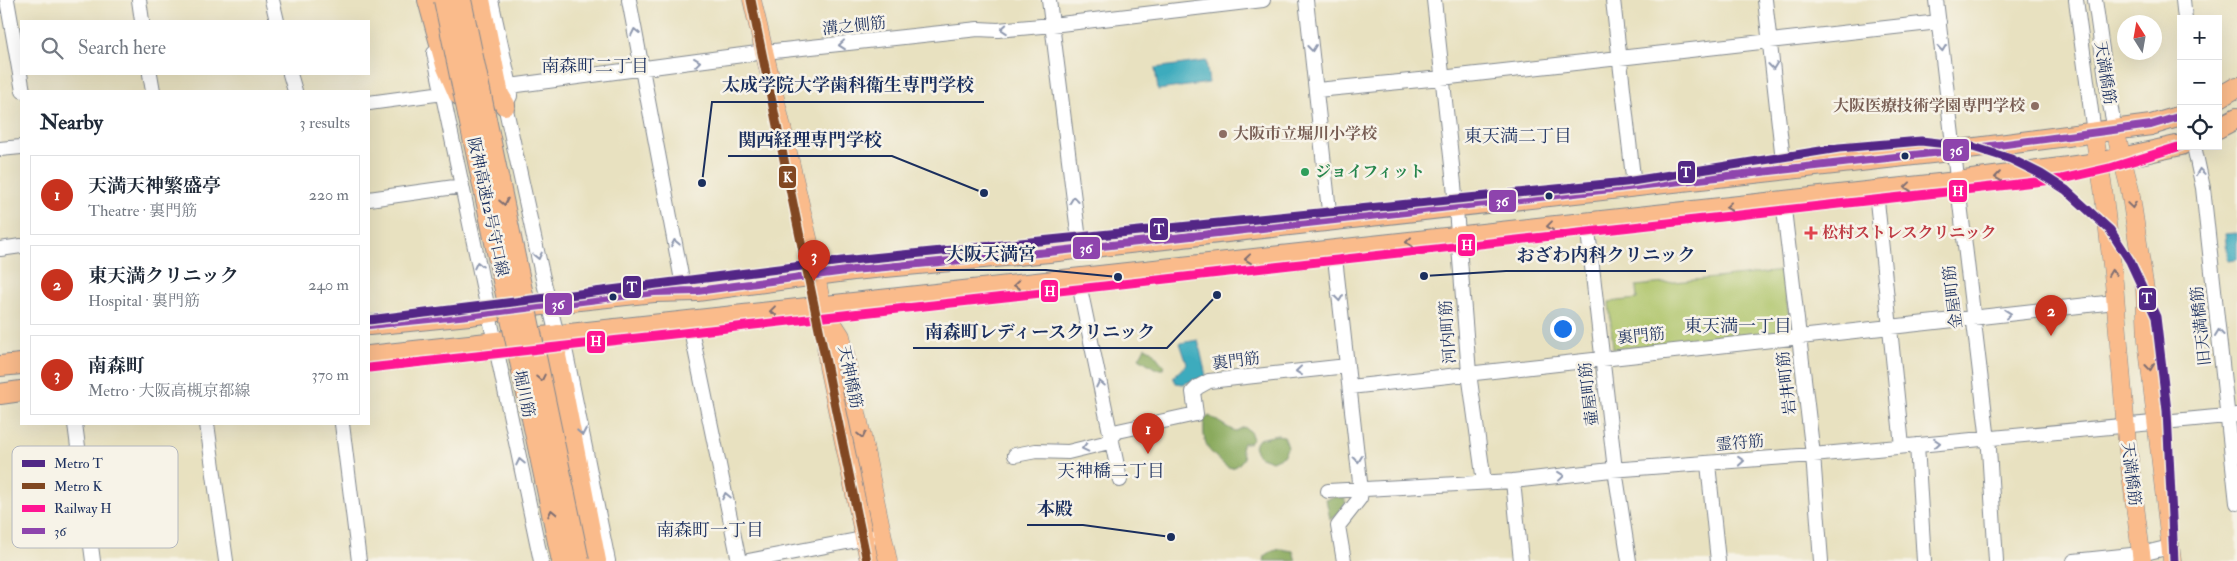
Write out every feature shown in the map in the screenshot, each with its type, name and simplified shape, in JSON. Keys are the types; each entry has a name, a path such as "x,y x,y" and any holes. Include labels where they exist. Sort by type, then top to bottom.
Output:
{"highway":[{"path":"428,0 446,65 468,115"},
{"name":"阪神高速12号守口線","path":"444,0 562,561"},
{"name":"阪神高速12号守口線","path":"461,0 579,561"},
{"path":"480,0 500,96 508,96"},
{"path":"2222,96 2237,87"},
{"path":"370,325 488,313 654,292 684,291 934,261 1080,248 1952,151 2151,126 2177,117"},
{"path":"2222,126 2237,118"},
{"path":"370,356 1957,182 2098,163 2177,146"},
{"path":"557,335 556,356 596,561"},
{"path":"0,366 20,364"},
{"path":"0,394 20,392"}],"main road":[{"path":"752,0 822,306"},
{"name":"天満橋筋","path":"2115,130 2130,190 2145,290 2147,340 2171,554"},
{"name":"天満橋筋","path":"2094,133 2115,302 2125,426 2145,559"},
{"name":"天神橋筋","path":"822,306 841,336 888,561"},
{"name":"天神橋筋","path":"822,306 828,367 869,561"}],"street":[{"path":"7,0 20,74"},
{"path":"139,0 142,20"},
{"path":"272,0 277,20"},
{"name":"堀川筋","path":"421,0 443,93 541,561"},
{"path":"450,0 490,182"},
{"path":"490,0 550,304 557,335 566,354 608,561"},
{"path":"1049,0 1080,248"},
{"name":"溝之側筋","path":"508,96 643,68 765,52 978,29 998,30 1052,25 1263,0"},
{"path":"1306,0 1330,220"},
{"name":"河内町筋","path":"1434,0 1458,237 1469,373 1484,482"},
{"path":"1613,0 1634,186"},
{"path":"1765,0 1784,169"},
{"name":"金屋町筋","path":"1936,0 1952,151 1988,439 1996,561"},
{"name":"天満橋筋","path":"2076,0 2094,133"},
{"name":"天満橋筋","path":"2095,0 2115,130"},
{"path":"2183,0 2185,15"},
{"path":"626,3 643,68 684,291"},
{"path":"1316,90 1441,78 1939,22"},
{"path":"20,75 23,90"},
{"path":"150,75 153,90"},
{"path":"290,75 295,90"},
{"path":"370,103 443,93"},
{"path":"0,149 20,147"},
{"name":"旧天満橋筋","path":"2195,150 2203,188 2233,416 2237,503"},
{"path":"370,199 462,186"},
{"path":"1876,191 1902,446"},
{"name":"岩井町筋","path":"1783,201 1813,455 1821,561"},
{"name":"壷屋町筋","path":"1587,222 1602,358 1629,561"},
{"path":"0,248 20,246"},
{"path":"1334,250 1361,491 1360,498 1338,526 1344,561"},
{"path":"1078,278 1120,480"},
{"name":"裏門筋","path":"1350,387 2115,302"},
{"path":"689,320 739,561"},
{"name":"裏門筋","path":"1015,455 1036,451 1068,452 1113,443 1118,431 1196,414 1193,392 1209,381 1348,366"},
{"name":"霊符筋","path":"1328,491 1354,488 1361,491 1513,481 1616,470 1813,455 2233,416"},
{"path":"75,425 78,446"},
{"path":"206,425 226,561"},
{"path":"342,425 359,561"},
{"path":"1917,445 1924,561"},
{"path":"1708,464 1718,561"},
{"path":"1513,481 1521,561"},
{"path":"748,561 883,535"},
{"path":"91,548 93,561"},
{"path":"2074,561 2145,559 2171,554"}],"green space":[{"path":"1783,271 1791,333 1613,349 1609,302 1637,299 1636,286"},
{"path":"1145,347 1151,350 1164,366 1163,369 1156,369 1139,358"},
{"path":"1209,416 1232,430 1236,431 1244,427 1250,431 1253,439 1249,443 1243,443 1241,448 1244,458 1237,466 1227,467 1208,448 1204,435 1204,420"},
{"path":"1277,435 1284,436 1288,447 1283,456 1272,461 1258,456 1254,446 1259,439"},
{"path":"1344,497 1346,503 1335,517 1330,519 1326,499"},
{"path":"1281,549 1293,551 1296,561 1264,561 1265,556 1272,551"}],"water":[{"path":"1206,61 1209,83 1158,90 1155,68"},
{"path":"2237,233 2237,259 2228,260 2225,234"},
{"path":"1198,340 1206,376 1183,384 1176,383 1173,377 1187,364 1180,343"}],"metro line":[{"name":"K","path":"751,0 867,561"},
{"name":"T","path":"370,320 842,261 1626,182 1839,148 1921,141 1973,147 2011,159 2041,174 2066,190 2110,230 2130,261 2156,317 2167,411 2174,561"}],"rail line":[{"name":"H","path":"370,368 792,319 2062,179 2110,168 2177,147"}],"transit line":[{"name":"36","path":"370,325 469,315 654,292 697,291 853,270 1049,252 1976,148 2151,125 2177,117"}],"place":[{"name":"大阪医療技術学園専門学校","path":"2035,106"},
{"name":"大阪市立堀川小学校","path":"1223,134"},
{"name":"ジョイフィット","path":"1305,172"},
{"name":"太成学院大学歯科衛生専門学校","path":"702,183"},
{"name":"関西経理専門学校","path":"984,193"},
{"name":"松村ストレスクリニック","path":"1811,233"},
{"name":"おざわ内科クリニック","path":"1424,276"},
{"name":"大阪天満宮","path":"1118,277"},
{"name":"南森町","path":"814,281"},
{"name":"南森町レディースクリニック","path":"1217,295"},
{"name":"東天満クリニック","path":"2051,336"},
{"name":"天満天神繁盛亭","path":"1148,454"},
{"name":"本殿","path":"1171,537"}],"district":[{"name":"南森町二丁目","path":"595,66"},
{"name":"東天満二丁目","path":"1518,136"},
{"name":"東天満一丁目","path":"1738,326"},
{"name":"天神橋二丁目","path":"1111,471"},
{"name":"南森町一丁目","path":"710,530"}]}
